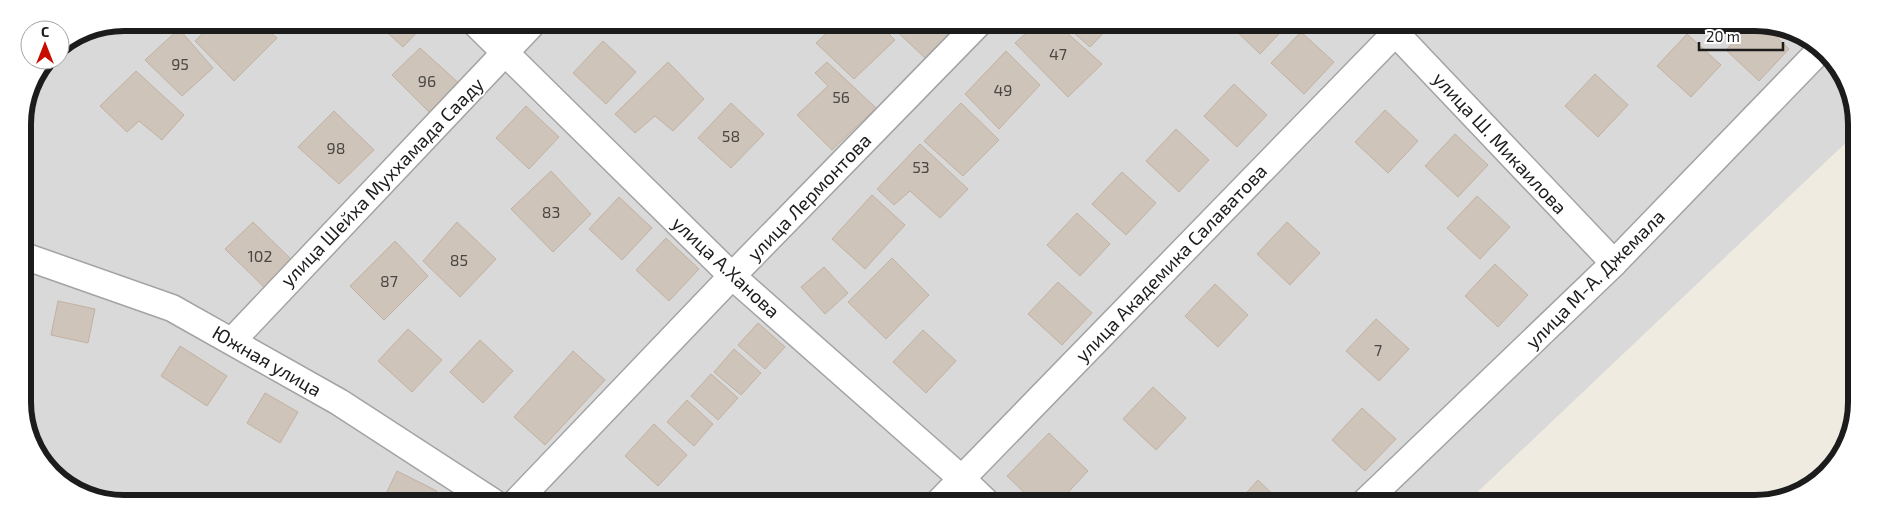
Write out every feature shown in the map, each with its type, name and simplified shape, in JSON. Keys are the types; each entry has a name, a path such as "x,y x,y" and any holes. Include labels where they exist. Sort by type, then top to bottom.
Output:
{"street":[{"name":"улица А.Ханова","path":"483,31 732,276 979,495"},
{"name":"улица Шейха Муххамада Сааду","path":"232,341 526,31"},
{"name":"улица Лермонтова","path":"523,495 732,276 971,31"},
{"name":"улица Академика Салаватова","path":"946,495 1391,31"},
{"name":"улица Ш. Микаилова","path":"1399,31 1614,263"},
{"name":"улица М-А. Джемала","path":"1372,495 1614,263 1816,54"},
{"name":"Южная улица","path":"31,258 172,308 339,402 482,495"}],"shaded area":[{"path":"124,31 1755,31 1785,36 1807,47 1821,58 1841,88 1845,100 1848,118 1848,141 1474,495 124,495 94,490 68,476 50,458 38,438 34,426 31,402 31,118 36,94 48,70 70,70 70,49 88,38"}],"building":[{"path":"177,31 181,31 213,68 182,96 145,60"},
{"path":"205,31 269,31 277,38 234,81 195,41"},
{"path":"386,31 418,31 403,47"},
{"path":"829,31 886,31 895,40 854,79 816,43"},
{"path":"896,31 952,31 925,58"},
{"path":"1028,31 1065,31 1102,64 1068,97 1015,43"},
{"path":"1072,31 1105,31 1090,47"},
{"path":"1236,31 1281,31 1260,54"},
{"path":"1744,31 1772,33 1789,49 1759,81 1726,50"},
{"path":"1301,32 1334,62 1304,94 1271,63"},
{"path":"1687,34 1721,65 1691,97 1657,66"},
{"path":"603,41 636,72 606,104 573,73"},
{"path":"420,48 462,86 433,116 392,75"},
{"path":"1006,51 1040,85 999,129 965,94"},
{"path":"668,62 704,99 673,131 655,116 635,133 615,114"},
{"path":"827,62 876,108 832,150 797,115 828,86 815,73"},
{"path":"136,71 184,115 162,140 139,121 127,132 100,106"},
{"path":"1595,74 1628,105 1598,137 1565,106"},
{"path":"1234,84 1267,115 1237,147 1204,116"},
{"path":"731,103 764,134 731,168 698,138"},
{"path":"961,103 999,140 963,176 924,141"},
{"path":"526,106 559,137 529,169 496,138"},
{"path":"1385,110 1418,141 1388,173 1355,142"},
{"path":"334,111 374,150 339,184 298,147"},
{"path":"1176,129 1209,160 1179,192 1146,161"},
{"path":"1455,134 1488,165 1458,197 1425,166"},
{"path":"920,144 968,189 940,218 910,191 894,205 877,189"},
{"path":"551,171 591,214 553,252 511,209"},
{"path":"1122,172 1156,203 1126,235 1092,204"},
{"path":"872,195 905,225 865,269 832,239"},
{"path":"1477,196 1510,227 1480,259 1447,228"},
{"path":"619,197 652,228 622,260 589,229"},
{"path":"1077,213 1110,244 1080,276 1047,245"},
{"path":"253,222 295,263 266,289 225,249"},
{"path":"457,222 496,259 460,297 423,261"},
{"path":"1287,222 1320,253 1290,285 1257,254"},
{"path":"666,238 699,269 669,301 636,270"},
{"path":"395,241 428,276 384,320 350,286"},
{"path":"892,258 929,295 886,339 848,302"},
{"path":"1495,264 1528,295 1498,327 1465,296"},
{"path":"824,267 848,293 825,314 801,287"},
{"path":"1058,282 1092,313 1062,345 1028,314"},
{"path":"1215,284 1248,315 1218,347 1185,316"},
{"path":"58,301 95,309 88,343 51,335"},
{"path":"1376,319 1409,349 1379,381 1346,351"},
{"path":"758,323 785,347 765,369 738,345"},
{"path":"408,329 442,360 412,392 378,361"},
{"path":"923,330 956,361 926,393 893,362"},
{"path":"480,340 513,371 483,403 450,372"},
{"path":"180,346 227,376 207,406 161,376"},
{"path":"734,349 761,373 741,395 714,372"},
{"path":"573,351 605,380 545,445 514,417"},
{"path":"711,374 738,398 718,420 691,396"},
{"path":"1153,387 1186,418 1156,450 1123,419"},
{"path":"265,393 298,412 280,443 247,423"},
{"path":"687,400 713,424 694,446 667,422"},
{"path":"1362,408 1396,439 1365,471 1332,440"},
{"path":"654,424 687,455 658,486 625,456"},
{"path":"1049,433 1088,471 1066,495 1027,495 1007,476"},
{"path":"397,471 437,491 435,495 385,495"},
{"path":"1258,480 1274,495 1244,495"}]}
